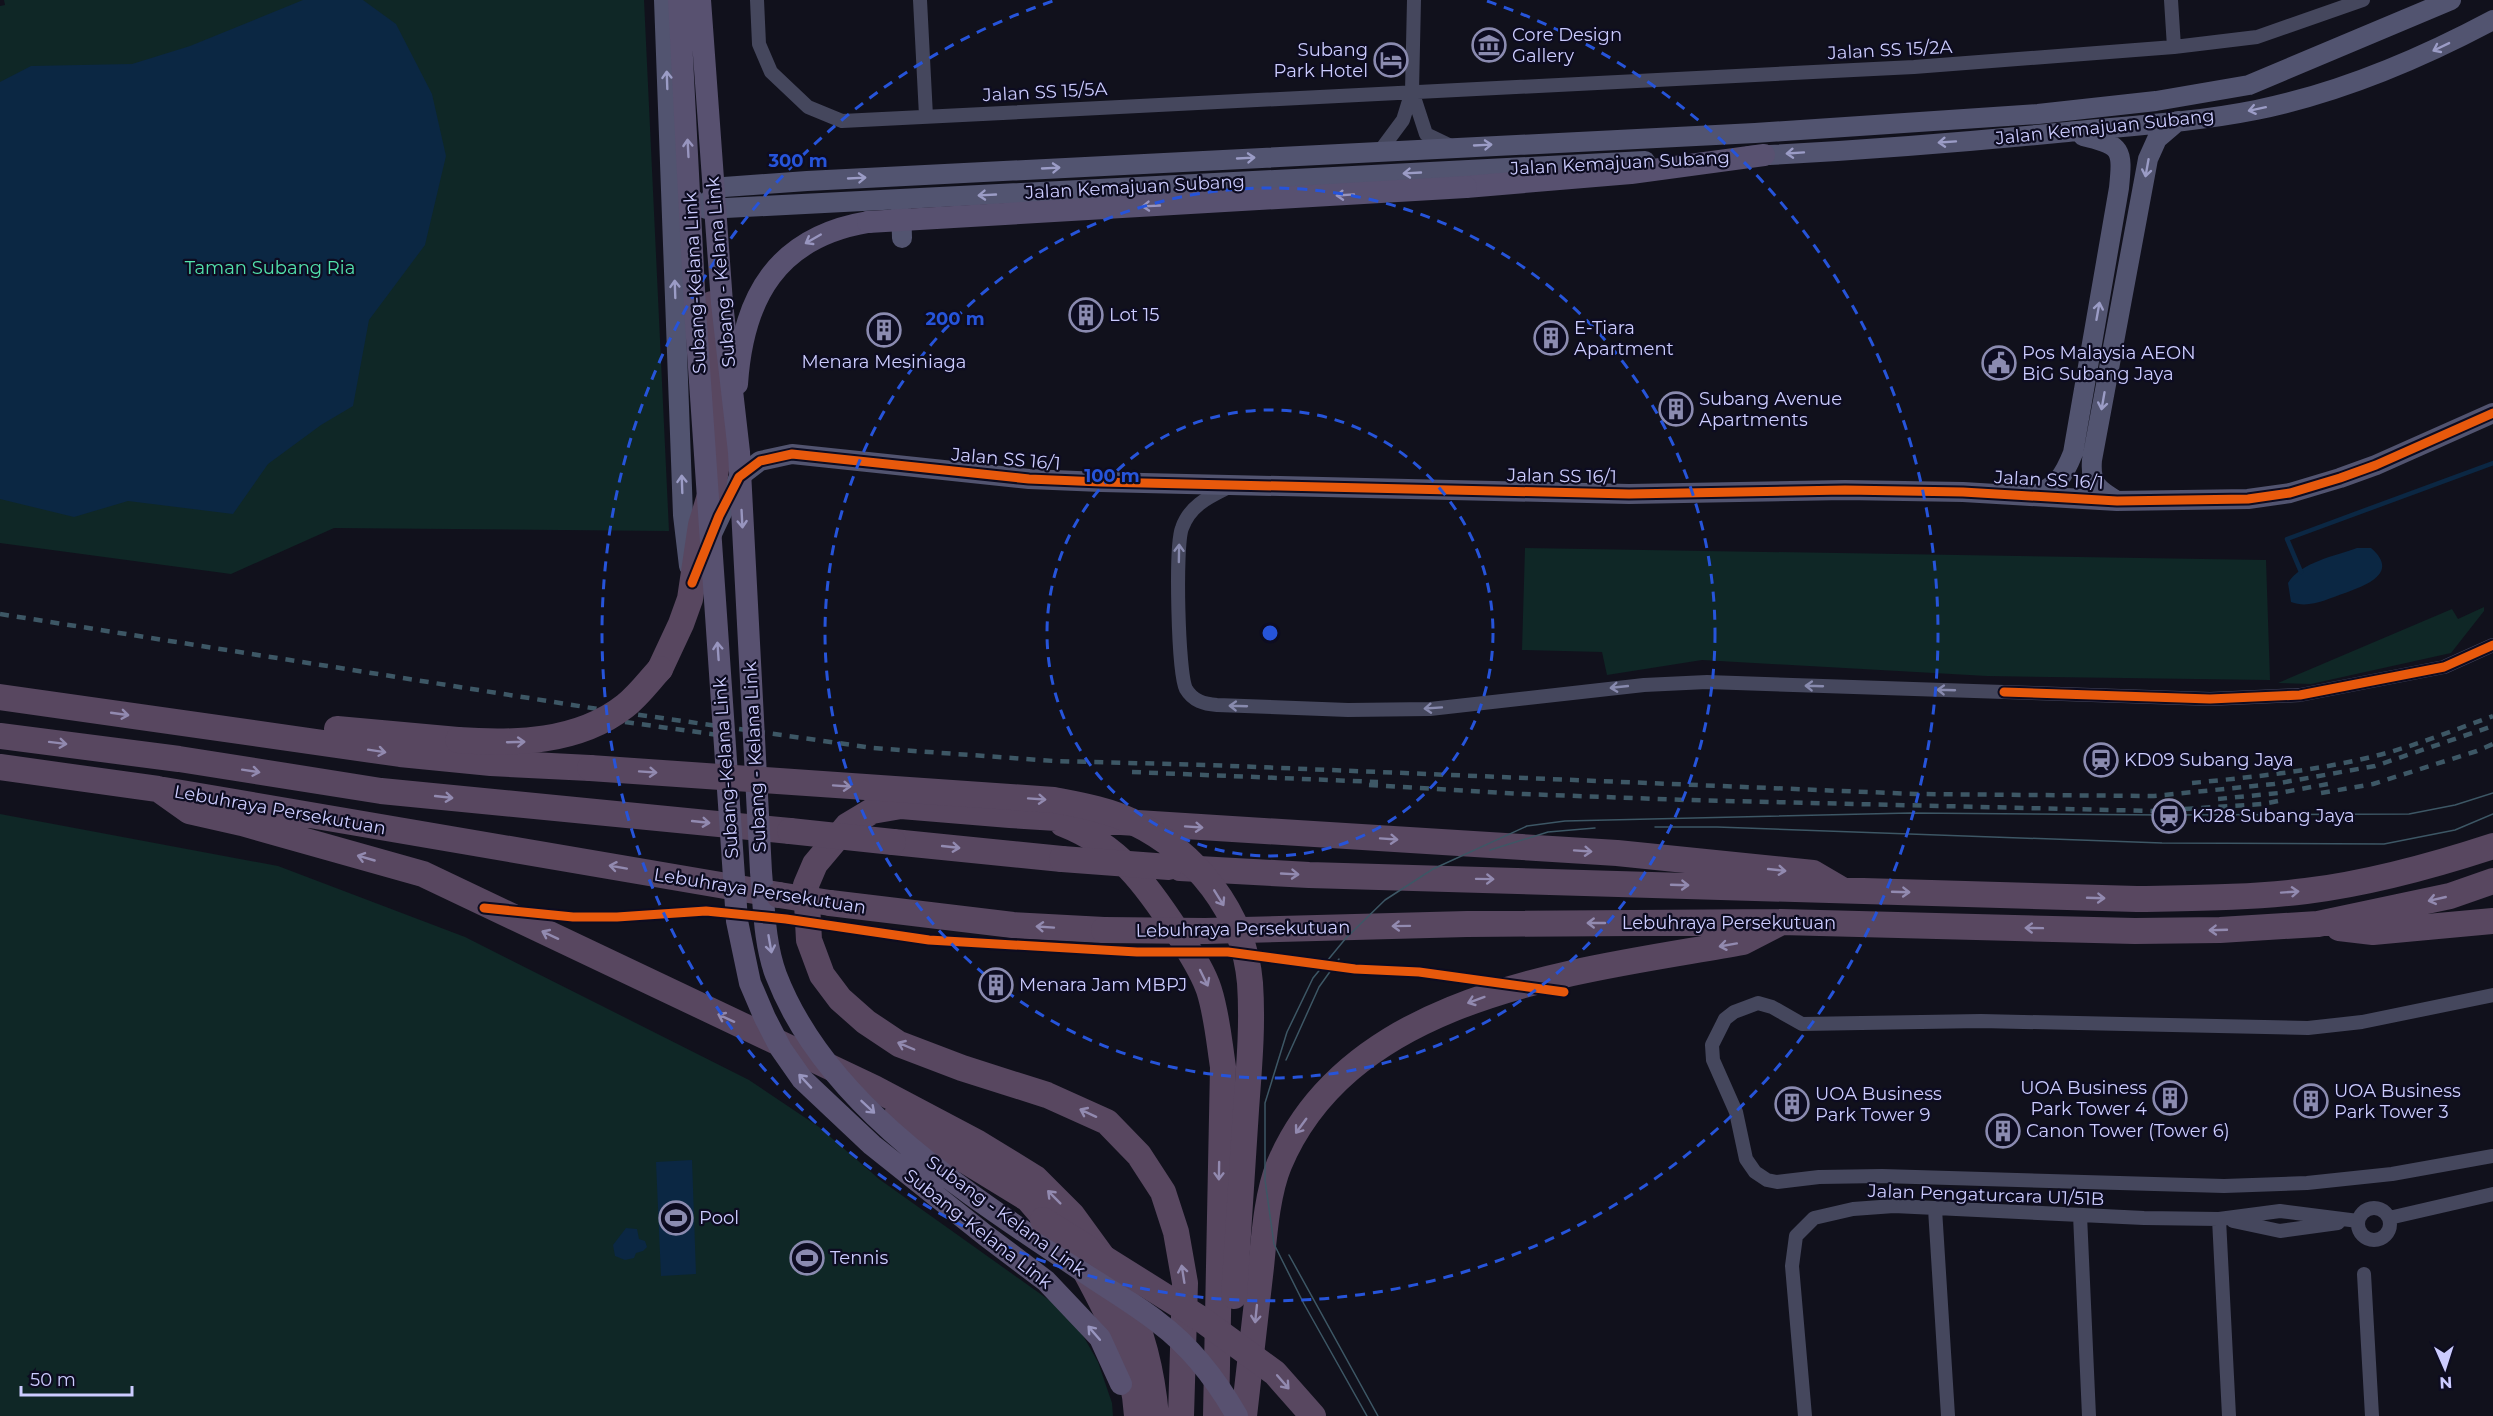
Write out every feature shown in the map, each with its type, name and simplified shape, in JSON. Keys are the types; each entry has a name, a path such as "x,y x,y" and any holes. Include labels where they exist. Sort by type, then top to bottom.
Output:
{"highway":[{"path":"278,736 320,727 458,740 524,742 582,729 606,719 627,705 660,669 690,599 701,525 714,482 720,445 716,360 717,208"},
{"path":"0,697 411,756 1054,800 1084,806 1132,821 1183,853 1210,883 1236,927 1250,981 1251,1038 1234,1296 1229,1416"},
{"name":"Lebuhraya Persekutuan","path":"0,736 179,759 381,791 1062,858 1309,875 2137,899 2222,898 2305,891 2362,882 2438,864 2493,846"},
{"name":"Lebuhraya Persekutuan","path":"0,767 158,789 830,903 1013,925 1104,930 1205,931 1467,924 1781,922 2135,931 2220,930 2318,924 2450,896 2493,881"},
{"path":"158,789 189,811 242,823 423,874 874,1088 978,1143 1035,1178 1072,1215 1119,1279 1141,1331 1154,1384 1156,1416"},
{"path":"1181,1416 1185,1283 1176,1232 1163,1192 1139,1155 1107,1122 1047,1095 962,1068 899,1044 866,1022 840,999 822,975 814,960 809,940 806,885 815,864 847,826 872,812 901,806 1010,815 1617,853 1812,873 1842,890"},
{"path":"1010,815 1055,821 1079,830 1104,844 1126,863 1153,894 1196,962 1208,988 1216,1015 1222,1067 1216,1416"},
{"path":"2318,924 2373,932 2493,921"},
{"path":"1244,1416 1265,1224 1278,1167 1297,1131 1336,1080 1378,1048 1438,1014 1511,987 1743,942 1781,922"},
{"path":"874,1088 920,1132 1028,1199 1077,1257 1116,1328 1128,1364 1137,1416"},
{"path":"904,1141 951,1164 1192,1314 1275,1373 1313,1416"}],"main road":[{"path":"664,0 683,515 692,584"},
{"name":"Subang-Kelana Link","path":"680,0 695,309 737,921 750,983 770,1028 802,1079 872,1145 1046,1281 1100,1338 1121,1384 1124,1416"},
{"path":"670,160 694,201 717,208 704,140 699,0"},
{"name":"Subang - Kelana Link","path":"699,0 722,303 739,452 761,872 768,940 776,973 810,1042 839,1078 904,1141 954,1184 1160,1324 1204,1367 1237,1416"},
{"name":"Jalan Kemajuan Subang","path":"2451,0 2249,85 2163,100 2038,114 1767,132 777,183 717,189 710,198 717,208 1764,155 2178,121 2256,110 2369,78 2440,49 2493,20"},
{"path":"2117,501 2095,484 2091,475 2092,460 2148,159 2157,139 2178,121"},
{"path":"2034,496 2051,488 2061,479 2073,453 2120,188 2122,160 2117,147 2107,141 2066,132"},
{"path":"704,140 717,163 731,174 777,183"},
{"path":"739,452 739,357 743,334 756,301 782,262 798,248 841,226 868,222 1466,187 1631,173 1764,155"},
{"path":"901,199 902,237"},
{"name":"Jalan SS 16/1","path":"692,584 719,516 739,477 760,461 792,454 1029,480 1629,494 1845,490 1963,492 2117,501 2248,499 2290,493 2376,465 2493,413"}],"street":[{"name":"Jalan SS 15/5A","path":"757,0 759,44 771,72 808,107 842,121 1412,91"},
{"path":"920,0 926,116"},
{"path":"1380,151 1403,120 1412,91 1414,0"},
{"path":"2171,0 2174,47"},
{"name":"Jalan SS 15/2A","path":"1412,91 1914,67 2174,47 2257,37 2363,0"},
{"path":"1412,91 1426,134 1453,147"},
{"path":"1232,486 1201,500 1188,516 1179,538 1181,642 1185,687 1203,704 1210,705 1348,710 1430,709 1633,686 1707,682 2210,699 2271,698 2300,695 2444,667 2493,645"},
{"path":"2493,994 2362,1022 2296,1029 1981,1021 1802,1024 1772,1007 1758,1003 1734,1012 1725,1019 1712,1045 1713,1060 1736,1112 1746,1159 1755,1172 1767,1180 1777,1182 1818,1177 1882,1176 2206,1185 2295,1183 2352,1180 2493,1156"},
{"path":"2389,1218 2493,1194"},
{"name":"Jalan Pengaturcara U1/51B","path":"1805,1416 1792,1266 1796,1236 1814,1218 1853,1209 1894,1206 2219,1219 2280,1211 2358,1221"},
{"path":"2372,1208 2382,1210 2389,1218 2390,1228 2388,1233 2379,1240 2367,1240 2359,1232 2358,1221 2363,1212 2372,1208"},
{"path":"1935,1209 1948,1416"},
{"path":"2080,1215 2090,1416"},
{"path":"2219,1219 2229,1416"},
{"name":"Jalan Pengaturcara U1/51B","path":"2219,1219 2280,1231 2358,1221"},
{"path":"2364,1274 2372,1416"}],"green space":[{"name":"Taman Subang Ria","path":"4,0 644,0 669,531 334,528 231,574 0,543 0,6 5,5"},
{"path":"1525,548 2266,560 2270,680 1987,676 1702,660 1607,675 1602,652 1522,650"},
{"path":"2484,607 2484,611 2451,653 2311,684 2278,683 2452,609 2458,619"},
{"path":"0,814 278,866 465,937 749,1080 819,1127 879,1179 1056,1305 1081,1332 1098,1362 1112,1403 1113,1416 0,1416"}],"water":[{"path":"303,0 363,0 396,24 432,94 446,156 425,245 369,320 353,406 321,425 268,464 233,514 128,501 74,517 0,499 0,82 31,66 132,64 190,46"},
{"path":"2357,548 2371,548 2379,557 2382,564 2377,577 2362,586 2318,602 2298,604 2291,602 2288,583 2301,570"},
{"name":"Pool","path":"692,1160 696,1274 661,1276 656,1162"},
{"path":"626,1228 637,1229 639,1239 645,1241 647,1247 636,1253 634,1258 625,1260 615,1256 613,1245"}],"waterway":[{"path":"2301,572 2287,539 2493,463"}],"tram line":[{"path":"1367,1416 1304,1304 1274,1244 1265,1180 1265,1103 1287,1032 1313,978 1346,938 1385,900 1433,869 1527,826 1565,821 1910,813 2409,814 2455,805 2493,793"},
{"path":"1655,827 1717,827 2162,843 2384,844 2455,830 2493,814"},
{"path":"1490,850 1548,832 1595,828"},
{"path":"1286,1060 1319,987 1339,959"},
{"path":"1289,1255 1378,1416"}],"railway":[{"path":"0,614 598,709 873,748 1054,761 1208,765 1916,794 2154,796 2274,784 2375,766 2493,726"},
{"path":"2192,783 2284,773 2375,756 2405,748 2493,716"},
{"path":"625,722 726,736"},
{"path":"2321,793 2373,784 2493,744"},
{"path":"1132,772 1378,782"},
{"path":"2218,799 2279,793 2333,783"},
{"path":"1369,785 1687,800 2152,811 2263,804 2283,800"}],"cycle path":[{"path":"692,583 719,516 739,477 760,461 792,454 1029,479 1101,482 1629,494 1845,490 1963,492 2117,501 2248,499 2290,493 2340,478 2376,465 2493,413"},
{"path":"2004,692 2210,699 2300,695 2444,667 2493,645"},
{"path":"484,908 573,917 617,917 706,911 786,919 929,940 1137,952 1228,952 1355,969 1419,972 1564,992"}],"place":[{"name":"Core Design Gallery","path":"1489,45"},
{"name":"Subang Park Hotel","path":"1391,60"},
{"name":"Lot 15","path":"1086,315"},
{"name":"Menara Mesiniaga","path":"884,330"},
{"name":"E-Tiara Apartment","path":"1551,338"},
{"name":"Pos Malaysia AEON BiG Subang Jaya","path":"1999,363"},
{"name":"Subang Avenue Apartments","path":"1676,409"},
{"name":"KD09 Subang Jaya","path":"2101,760"},
{"name":"KJ28 Subang Jaya","path":"2169,816"},
{"name":"Menara Jam MBPJ","path":"996,985"},
{"name":"UOA Business Park Tower 4","path":"2170,1098"},
{"name":"UOA Business Park Tower 3","path":"2311,1101"},
{"name":"UOA Business Park Tower 9","path":"1792,1104"},
{"name":"Canon Tower (Tower 6)","path":"2003,1131"},
{"name":"Pool","path":"676,1218"},
{"name":"Tennis","path":"807,1258"}]}
